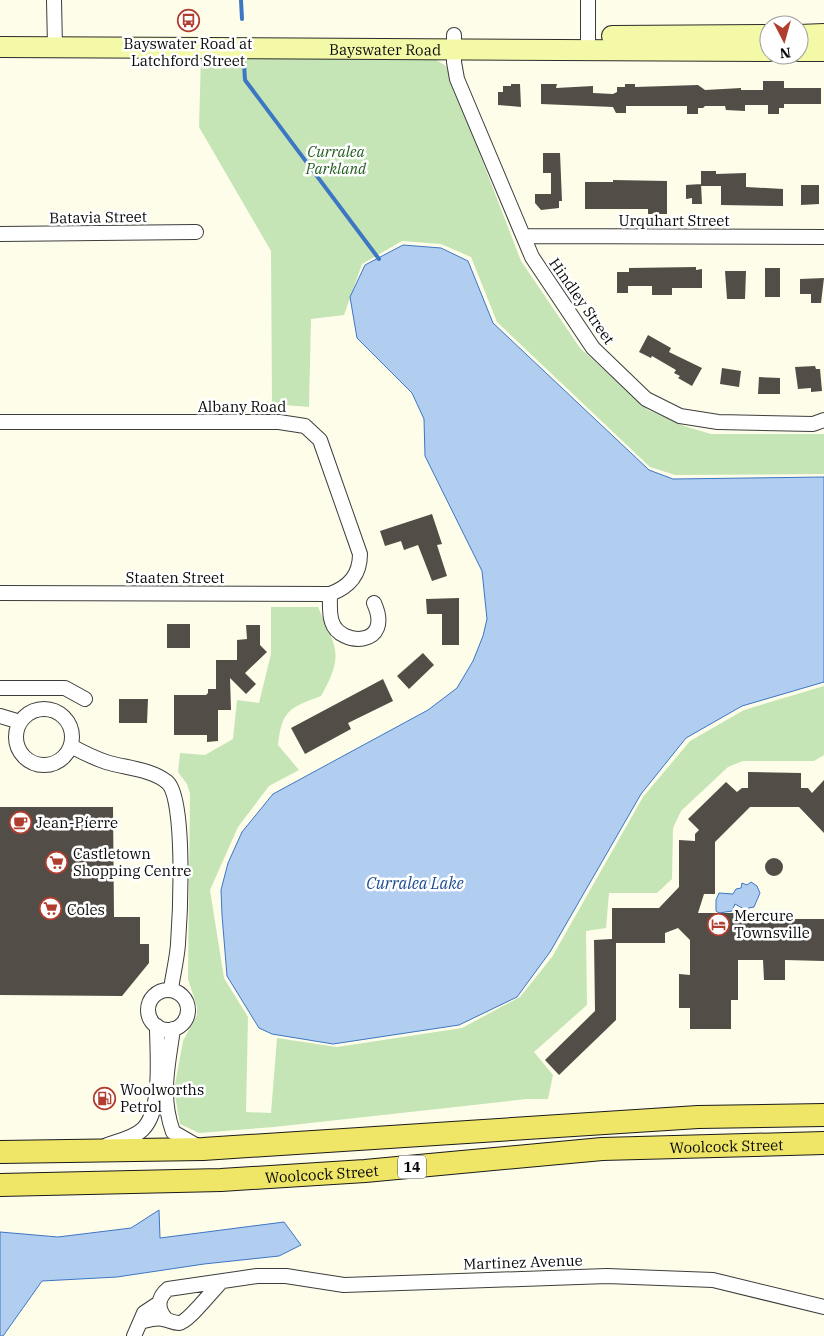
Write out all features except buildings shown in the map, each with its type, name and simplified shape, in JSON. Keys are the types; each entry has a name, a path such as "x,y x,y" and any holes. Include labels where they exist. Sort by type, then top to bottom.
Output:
{"main road":[{"path":"809,35 824,34"},
{"name":"Bayswater Road","path":"0,35 54,41 588,43 759,51"},
{"name":"Bayswater Road","path":"588,43 759,35"},
{"name":"Bayswater Road","path":"0,47 54,41"},
{"path":"809,51 824,51"},
{"name":"Woolcock Street","path":"0,1152 203,1149 698,1117 824,1115"},
{"name":"Woolcock Street","path":"0,1185 221,1180 365,1171 602,1149 824,1143"}],"street":[{"path":"54,0 54,41"},
{"path":"588,0 588,43"},
{"name":"Hindley Street","path":"454,42 458,79 532,257 593,348 646,399 680,416 718,422 813,424 824,420"},
{"name":"Batavia Street","path":"0,234 196,232"},
{"name":"Urquhart Street","path":"524,236 824,237"},
{"name":"Albany Road","path":"0,422 278,422 305,426 320,440 360,554 360,566 348,586"},
{"name":"Staaten Street","path":"0,593 330,594 348,586"},
{"path":"330,594 332,623 341,634 357,640 370,636 378,628 380,616 374,603"},
{"path":"0,688 65,688 84,699"},
{"path":"42,709 54,711 63,716 70,726 71,746 60,760 51,764 38,765 29,761 18,749 15,738 20,722 33,711 42,709"},
{"path":"0,716 20,722"},
{"path":"71,746 104,761 150,774 168,782 179,811 180,871 178,945 170,989"},
{"path":"88,1152 131,1136 142,1130 148,1122 155,1097 157,1026 148,1013 150,1001 158,992 170,989 183,996 189,1008 185,1022 173,1029 157,1026"},
{"path":"173,1029 166,1085 166,1111 173,1132 203,1149"},
{"name":"Martinez Avenue","path":"134,1336 140,1322 150,1307 159,1303 160,1297 168,1289 257,1276 286,1276 344,1285 607,1276 661,1277 712,1280 824,1307"},
{"path":"140,1322 158,1318 177,1323 183,1322 189,1319 195,1309 221,1282"},
{"path":"180,1286 191,1292 196,1303 195,1309"},
{"path":"159,1303 166,1319"}],"green space":[{"name":"Curralea Parkland","path":"201,56 433,58 446,66 521,261 580,348 648,410 684,426 711,434 824,434 824,474 675,475 650,467 497,322 471,257 441,244 402,241 362,264 344,315 311,319 309,407 272,404 271,251 199,127"},
{"path":"271,607 318,607 333,642 335,660 333,670 321,696 294,708 285,717 282,724 278,745 299,770 269,786 238,827 210,890 224,978 248,1017 246,1112 271,1113 277,1038 337,1047 462,1028 520,997 552,957 643,797 690,741 744,710 824,686 824,755 814,761 743,761 728,767 681,811 673,828 672,879 657,893 609,893 606,928 586,931 587,1005 534,1052 553,1075 548,1099 527,1099 274,1127 199,1133 180,1124 174,1090 183,1041 197,1015 197,1007 188,979 190,794 187,784 178,772 180,753 205,755 233,739 237,700 259,703 271,654"}],"water":[{"name":"Curralea Lake","path":"403,245 441,248 468,261 493,323 649,470 673,479 824,477 824,682 742,706 686,738 641,794 550,952 517,997 459,1025 333,1044 272,1034 259,1028 227,976 221,890 228,863 242,832 273,794 428,710 457,688 473,661 483,636 487,619 482,571 425,456 424,419 412,393 357,338 350,297 365,265"},
{"path":"751,882 757,886 760,893 754,907 744,909 735,904 732,911 719,913 716,911 716,900 719,893 733,894 736,889 741,888 742,883 747,885"},
{"path":"159,1210 160,1238 284,1222 301,1245 279,1256 204,1264 117,1277 42,1281 3,1336 0,1336 0,1232 58,1237 131,1228"}],"waterway":[{"path":"241,0 242,19"},
{"path":"244,64 245,80 379,259"}],"place":[{"name":"Bayswater Road at Latchford Street","path":"188,20"},
{"name":"Jean-Píerre","path":"20,822"},
{"name":"Castletown Shopping Centre","path":"57,862"},
{"name":"Coles","path":"51,909"},
{"name":"Mercure Townsville","path":"718,924"},
{"name":"Woolworths Petrol","path":"104,1098"}]}
